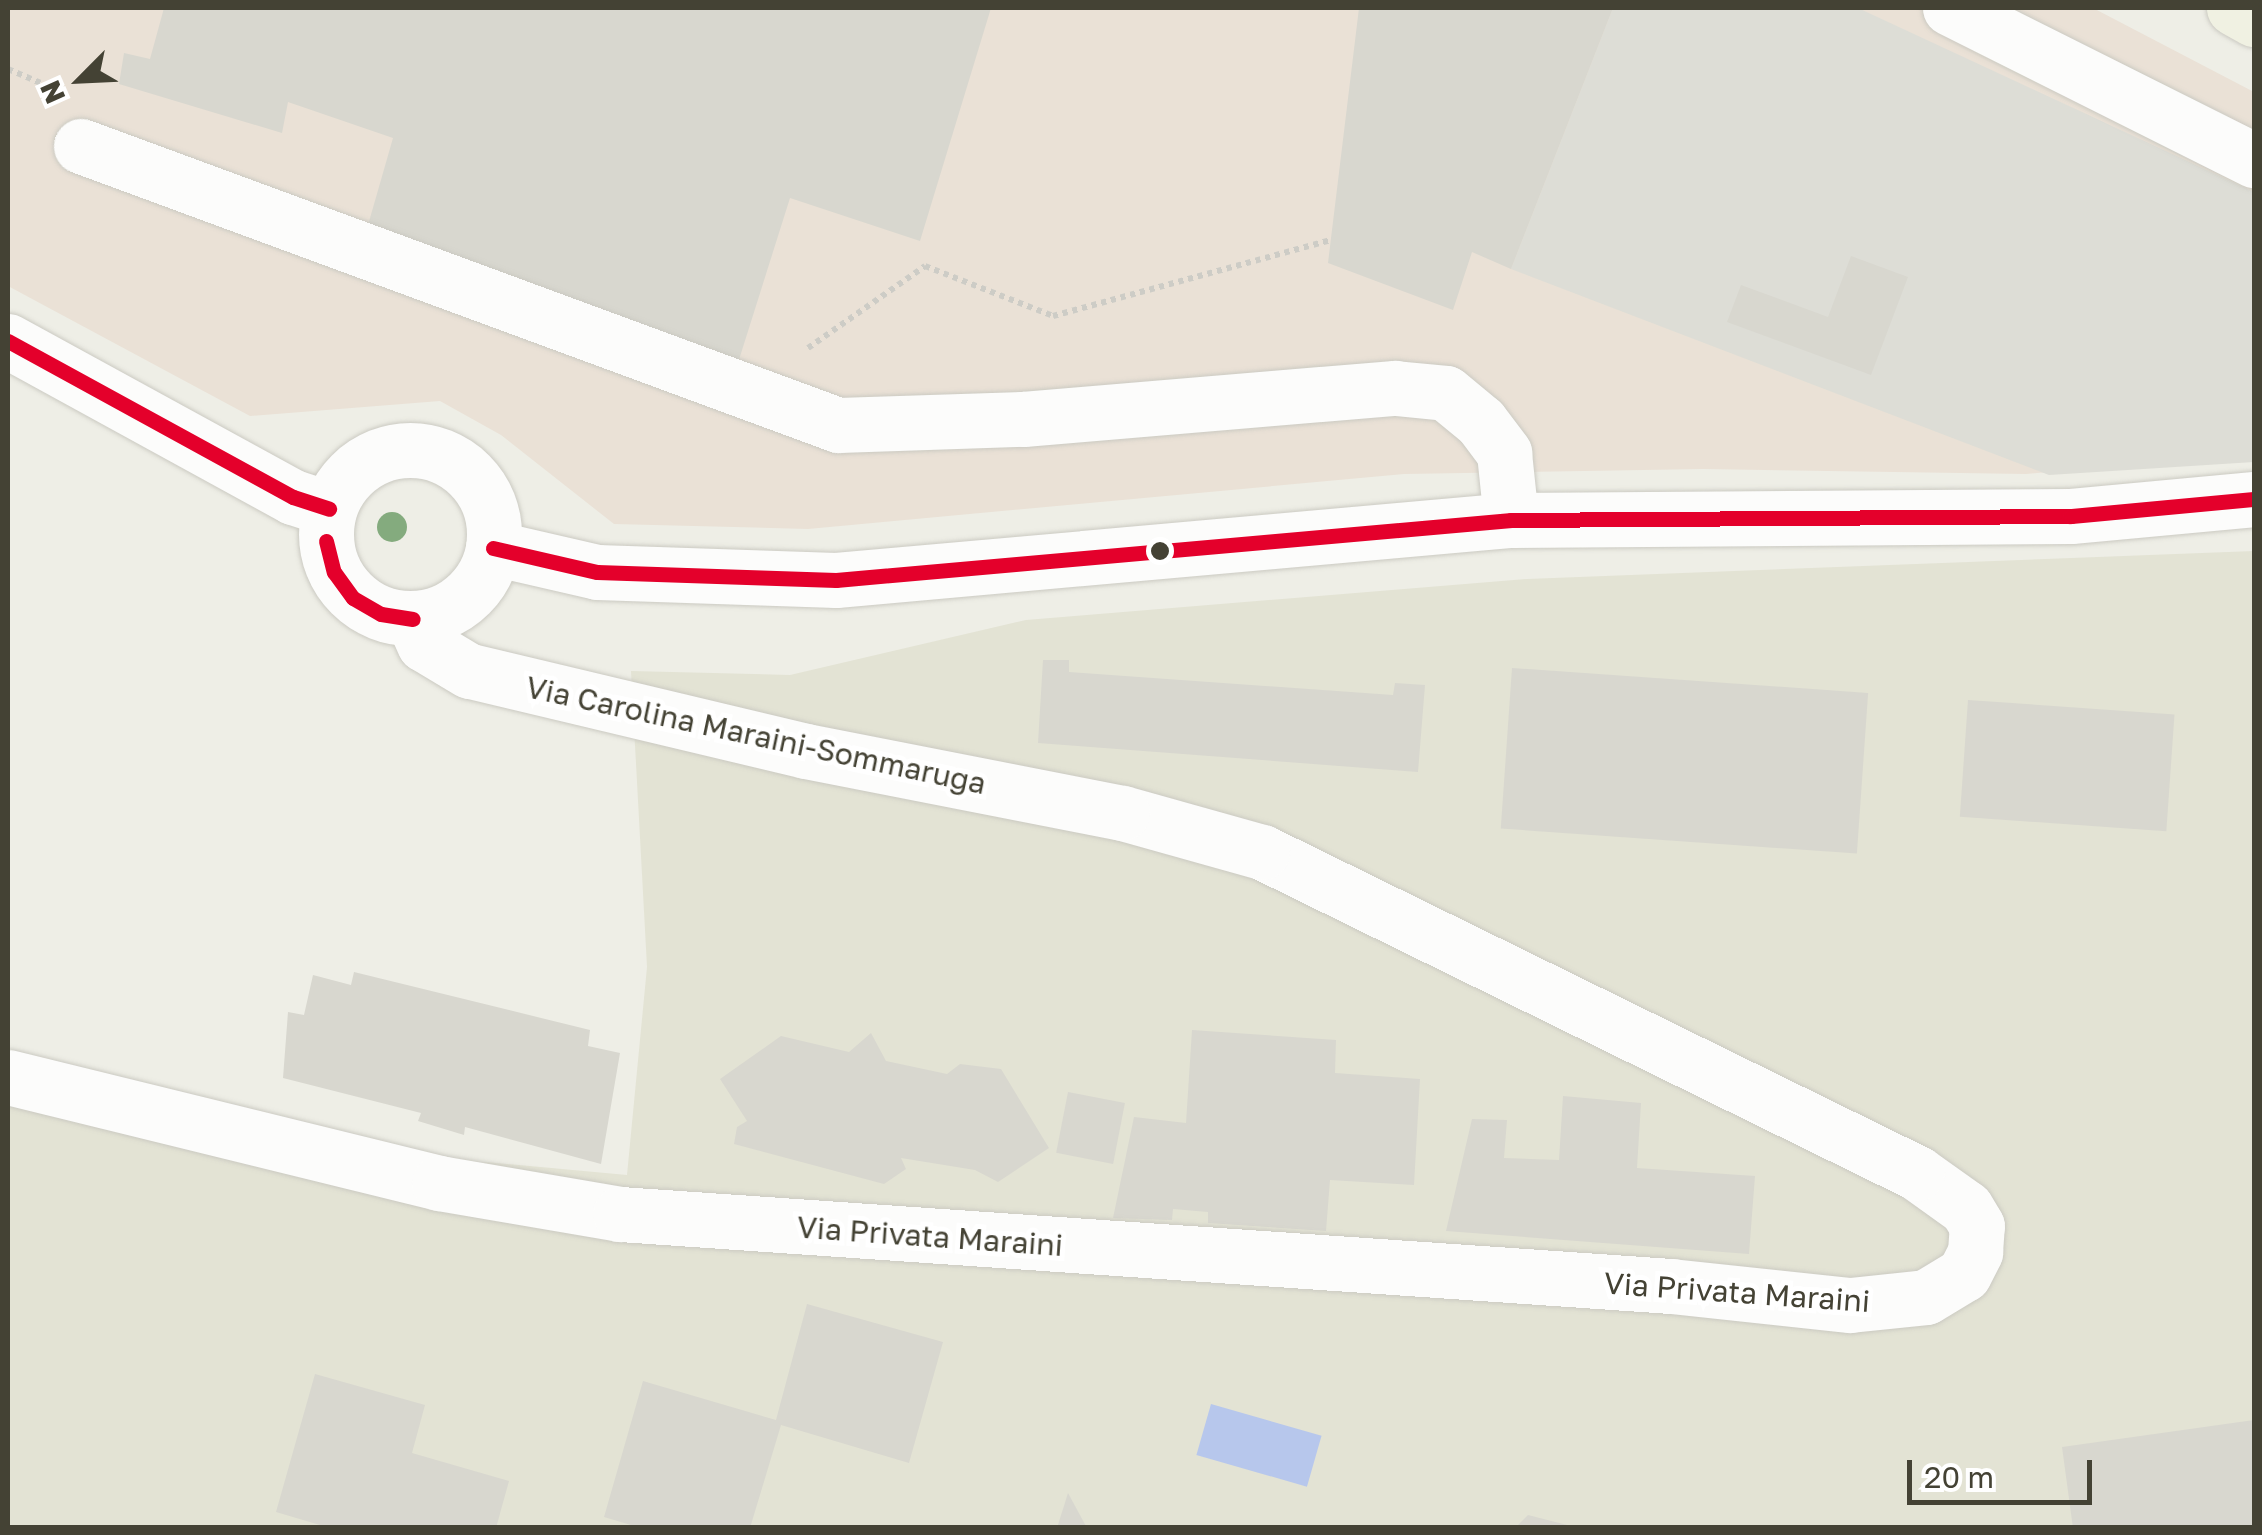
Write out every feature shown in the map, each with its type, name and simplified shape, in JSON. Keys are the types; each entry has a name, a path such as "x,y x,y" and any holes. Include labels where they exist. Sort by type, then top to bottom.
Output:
{"main road":[{"path":"2234,8 2254,19"}],"street":[{"path":"1950,8 2254,160"},
{"path":"81,146 838,425 1023,419 1395,388 1446,394 1481,422 1504,453 1511,520"},
{"path":"8,340 293,497 329,509"},
{"path":"404,450 429,452 473,477 487,498 493,548 465,598 436,615 413,619 381,614 353,598 334,572 326,540 329,509 358,467 404,450"},
{"path":"493,548 596,572 836,580 1511,520 2071,516 2254,498"},
{"name":"Via Carolina Maraini-Sommaruga","path":"413,619 424,644 468,671 806,751 1122,813"},
{"name":"Via Privata Maraini","path":"8,1077 439,1183 620,1214 1671,1286 1850,1305 1926,1297 1964,1274 1977,1226 1966,1208 1918,1173 1262,852 1122,813"}],"path":[{"path":"746,391 926,266 1053,316 1331,240"}],"shaded area":[{"path":"8,8 2093,8 2254,92 2254,452 2026,474 1703,469 1404,474 808,529 614,524 501,435 440,401 250,416 8,286"},
{"path":"1613,8 1858,8 2254,192 2254,462 2049,475 1511,269"},
{"path":"2254,551 2254,1527 8,1528 8,1071 456,1177 485,1162 627,1175 647,967 631,671 790,675 1026,620 1527,579"}],"water":[{"path":"1211,1404 1322,1436 1307,1487 1196,1455"}],"building":[{"path":"164,8 991,8 920,241 790,198 737,366 364,239 393,138 288,102 282,133 119,84 124,53 150,59"},
{"path":"1359,8 1613,8 1511,269 1472,252 1453,310 1328,263"},
{"path":"1851,256 1908,277 1871,375 1727,322 1741,285 1828,317"},
{"path":"1043,660 1069,660 1069,672 1393,695 1395,683 1425,685 1418,772 1038,743"},
{"path":"1512,668 1868,693 1857,854 1501,829"},
{"path":"1968,700 2174,714 2166,831 1960,817"},
{"path":"354,972 590,1030 588,1046 620,1053 601,1164 465,1127 464,1135 418,1121 421,1113 283,1078 288,1012 304,1015 313,975 351,985"},
{"path":"1192,1030 1336,1040 1335,1073 1420,1079 1414,1185 1330,1180 1326,1231 1208,1223 1208,1212 1173,1209 1172,1220 1113,1218 1134,1117 1186,1123"},
{"path":"871,1033 886,1061 947,1074 960,1064 1001,1069 1049,1148 998,1182 975,1170 901,1158 906,1169 884,1184 734,1144 737,1127 747,1121 720,1079 781,1036 849,1052"},
{"path":"1068,1092 1125,1103 1113,1164 1056,1153"},
{"path":"1563,1096 1641,1103 1637,1168 1755,1176 1749,1254 1446,1231 1472,1119 1507,1120 1504,1158 1559,1160"},
{"path":"807,1304 943,1342 909,1463 781,1425 750,1528 641,1528 604,1517 643,1381 776,1420"},
{"path":"315,1374 425,1405 412,1453 509,1481 496,1528 330,1528 276,1512"},
{"path":"2254,1420 2254,1528 2073,1528 2062,1447"},
{"path":"1068,1493 1087,1528 1057,1528"},
{"path":"1528,1515 1571,1526 1571,1528 1515,1528"}],"transit line":[{"path":"8,341 293,497 329,509"},
{"path":"493,548 597,572 836,580 1511,520 2071,516 2254,499"},
{"path":"326,541 334,572 353,598 381,614 413,619"}]}
